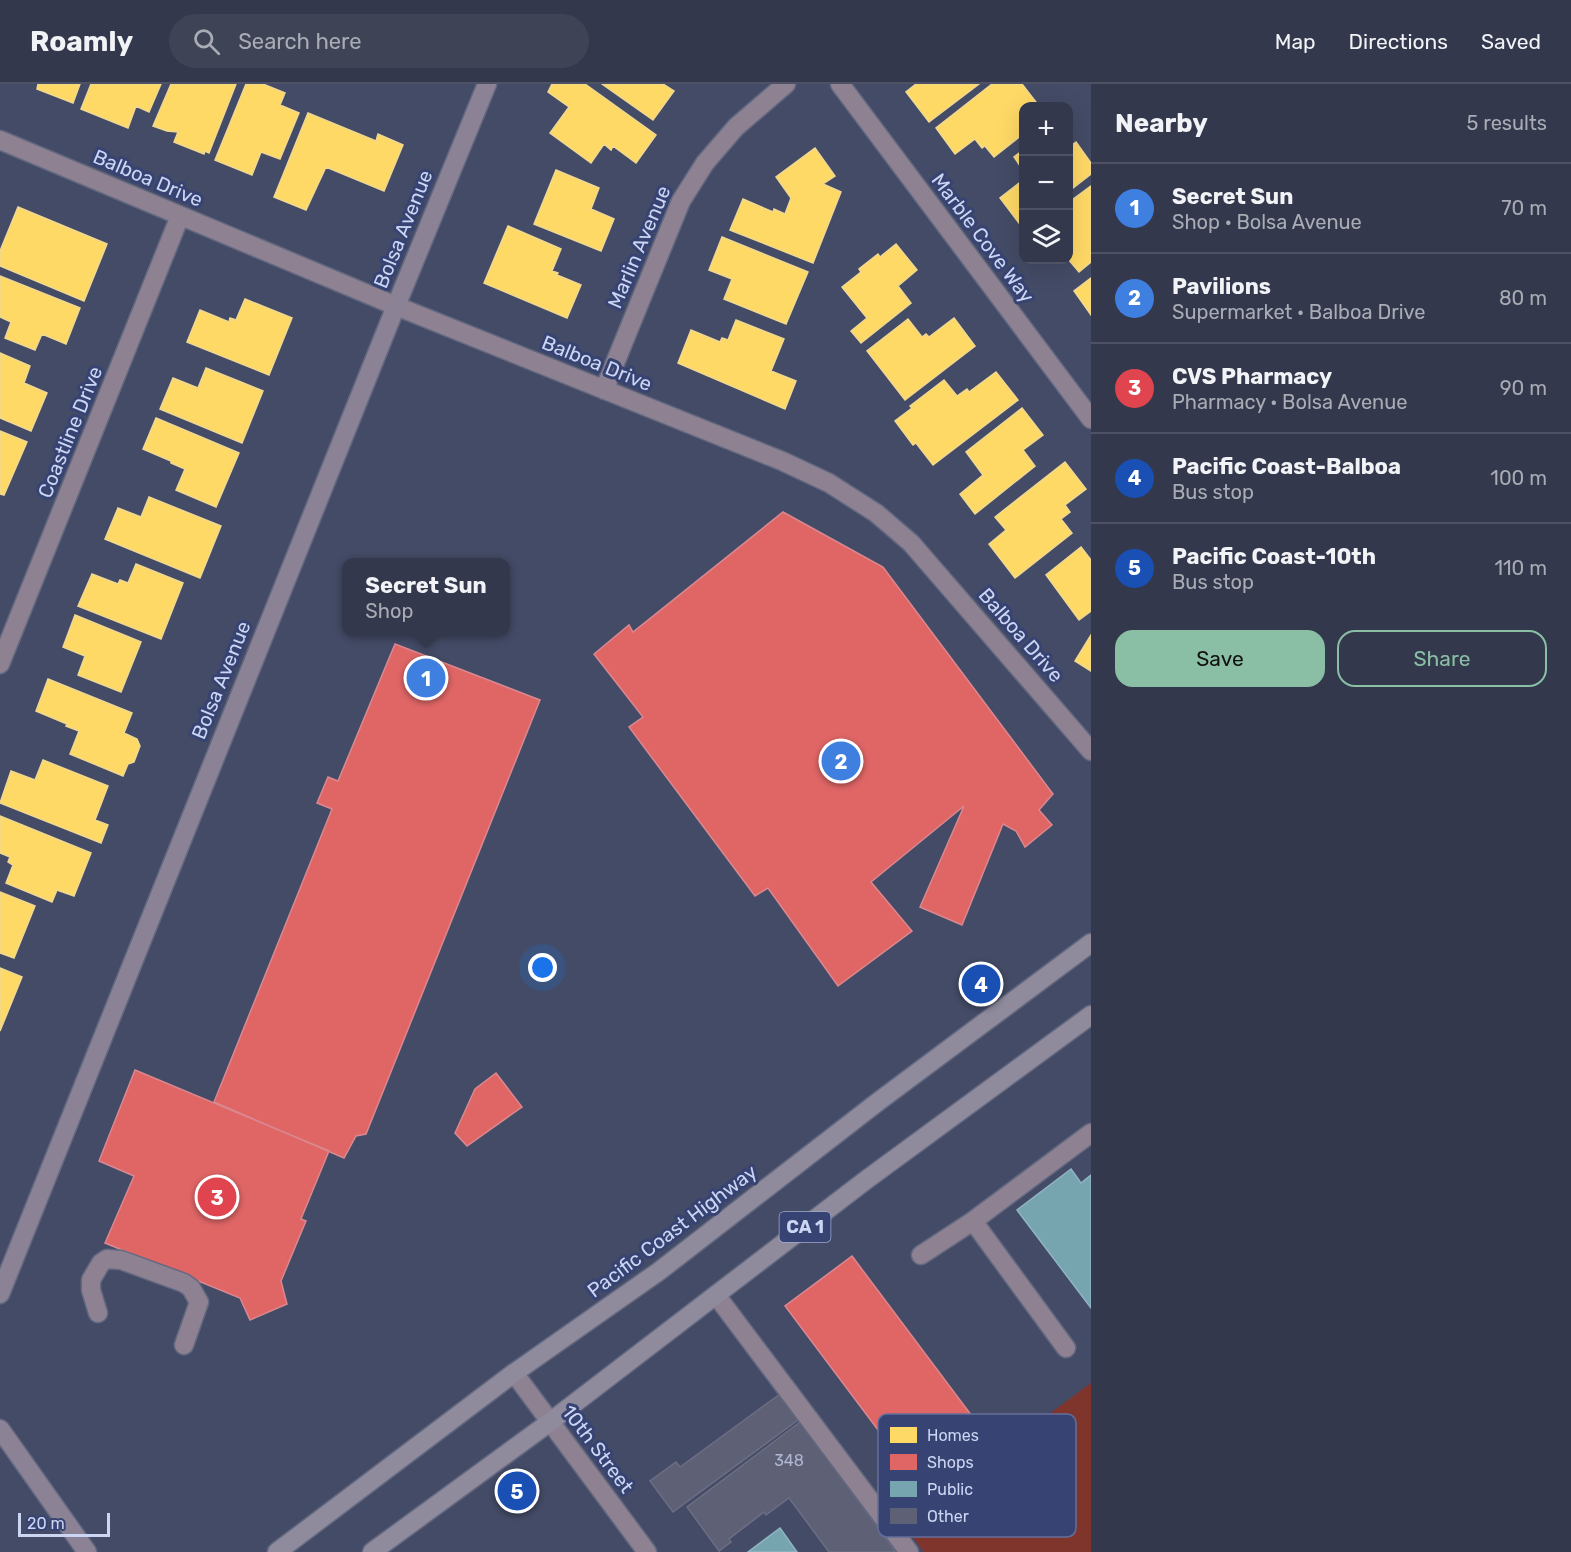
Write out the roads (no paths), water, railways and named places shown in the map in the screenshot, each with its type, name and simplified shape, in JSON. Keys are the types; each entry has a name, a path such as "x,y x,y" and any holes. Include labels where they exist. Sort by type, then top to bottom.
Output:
{"highway":[{"name":"Pacific Coast Highway","path":"278,1552 514,1373 658,1272 879,1101 1091,943"},
{"name":"CA 1","path":"372,1552 550,1422 866,1180 1089,1021"}],"main road":[{"name":"Bolsa Avenue","path":"0,1294 487,84"},
{"path":"0,1429 87,1552"}],"street":[{"name":"Marlin Avenue","path":"604,390 681,201 705,163 736,127 786,84"},
{"name":"Marble Cove Way","path":"840,84 1091,419"},
{"name":"Balboa Drive","path":"0,140 396,306 782,461 829,483 876,513 911,543 1091,751"},
{"name":"Coastline Drive","path":"0,664 180,216"},
{"path":"921,1255 974,1221 1091,1132"},
{"path":"974,1221 1066,1348"},
{"path":"98,1313 91,1290 91,1280 101,1263 107,1259 121,1260 184,1282 199,1302 184,1345"},
{"path":"716,1295 878,1511"},
{"name":"10th Street","path":"514,1373 647,1552"},
{"path":"898,1537 909,1552"}],"place":[{"name":"Secret Sun","path":"426,678"},
{"name":"Pavilions","path":"841,761"},
{"name":"Pacific Coast-Balboa","path":"981,984"},
{"name":"CVS Pharmacy","path":"217,1197"},
{"name":"Pacific Coast-10th","path":"517,1491"}]}
